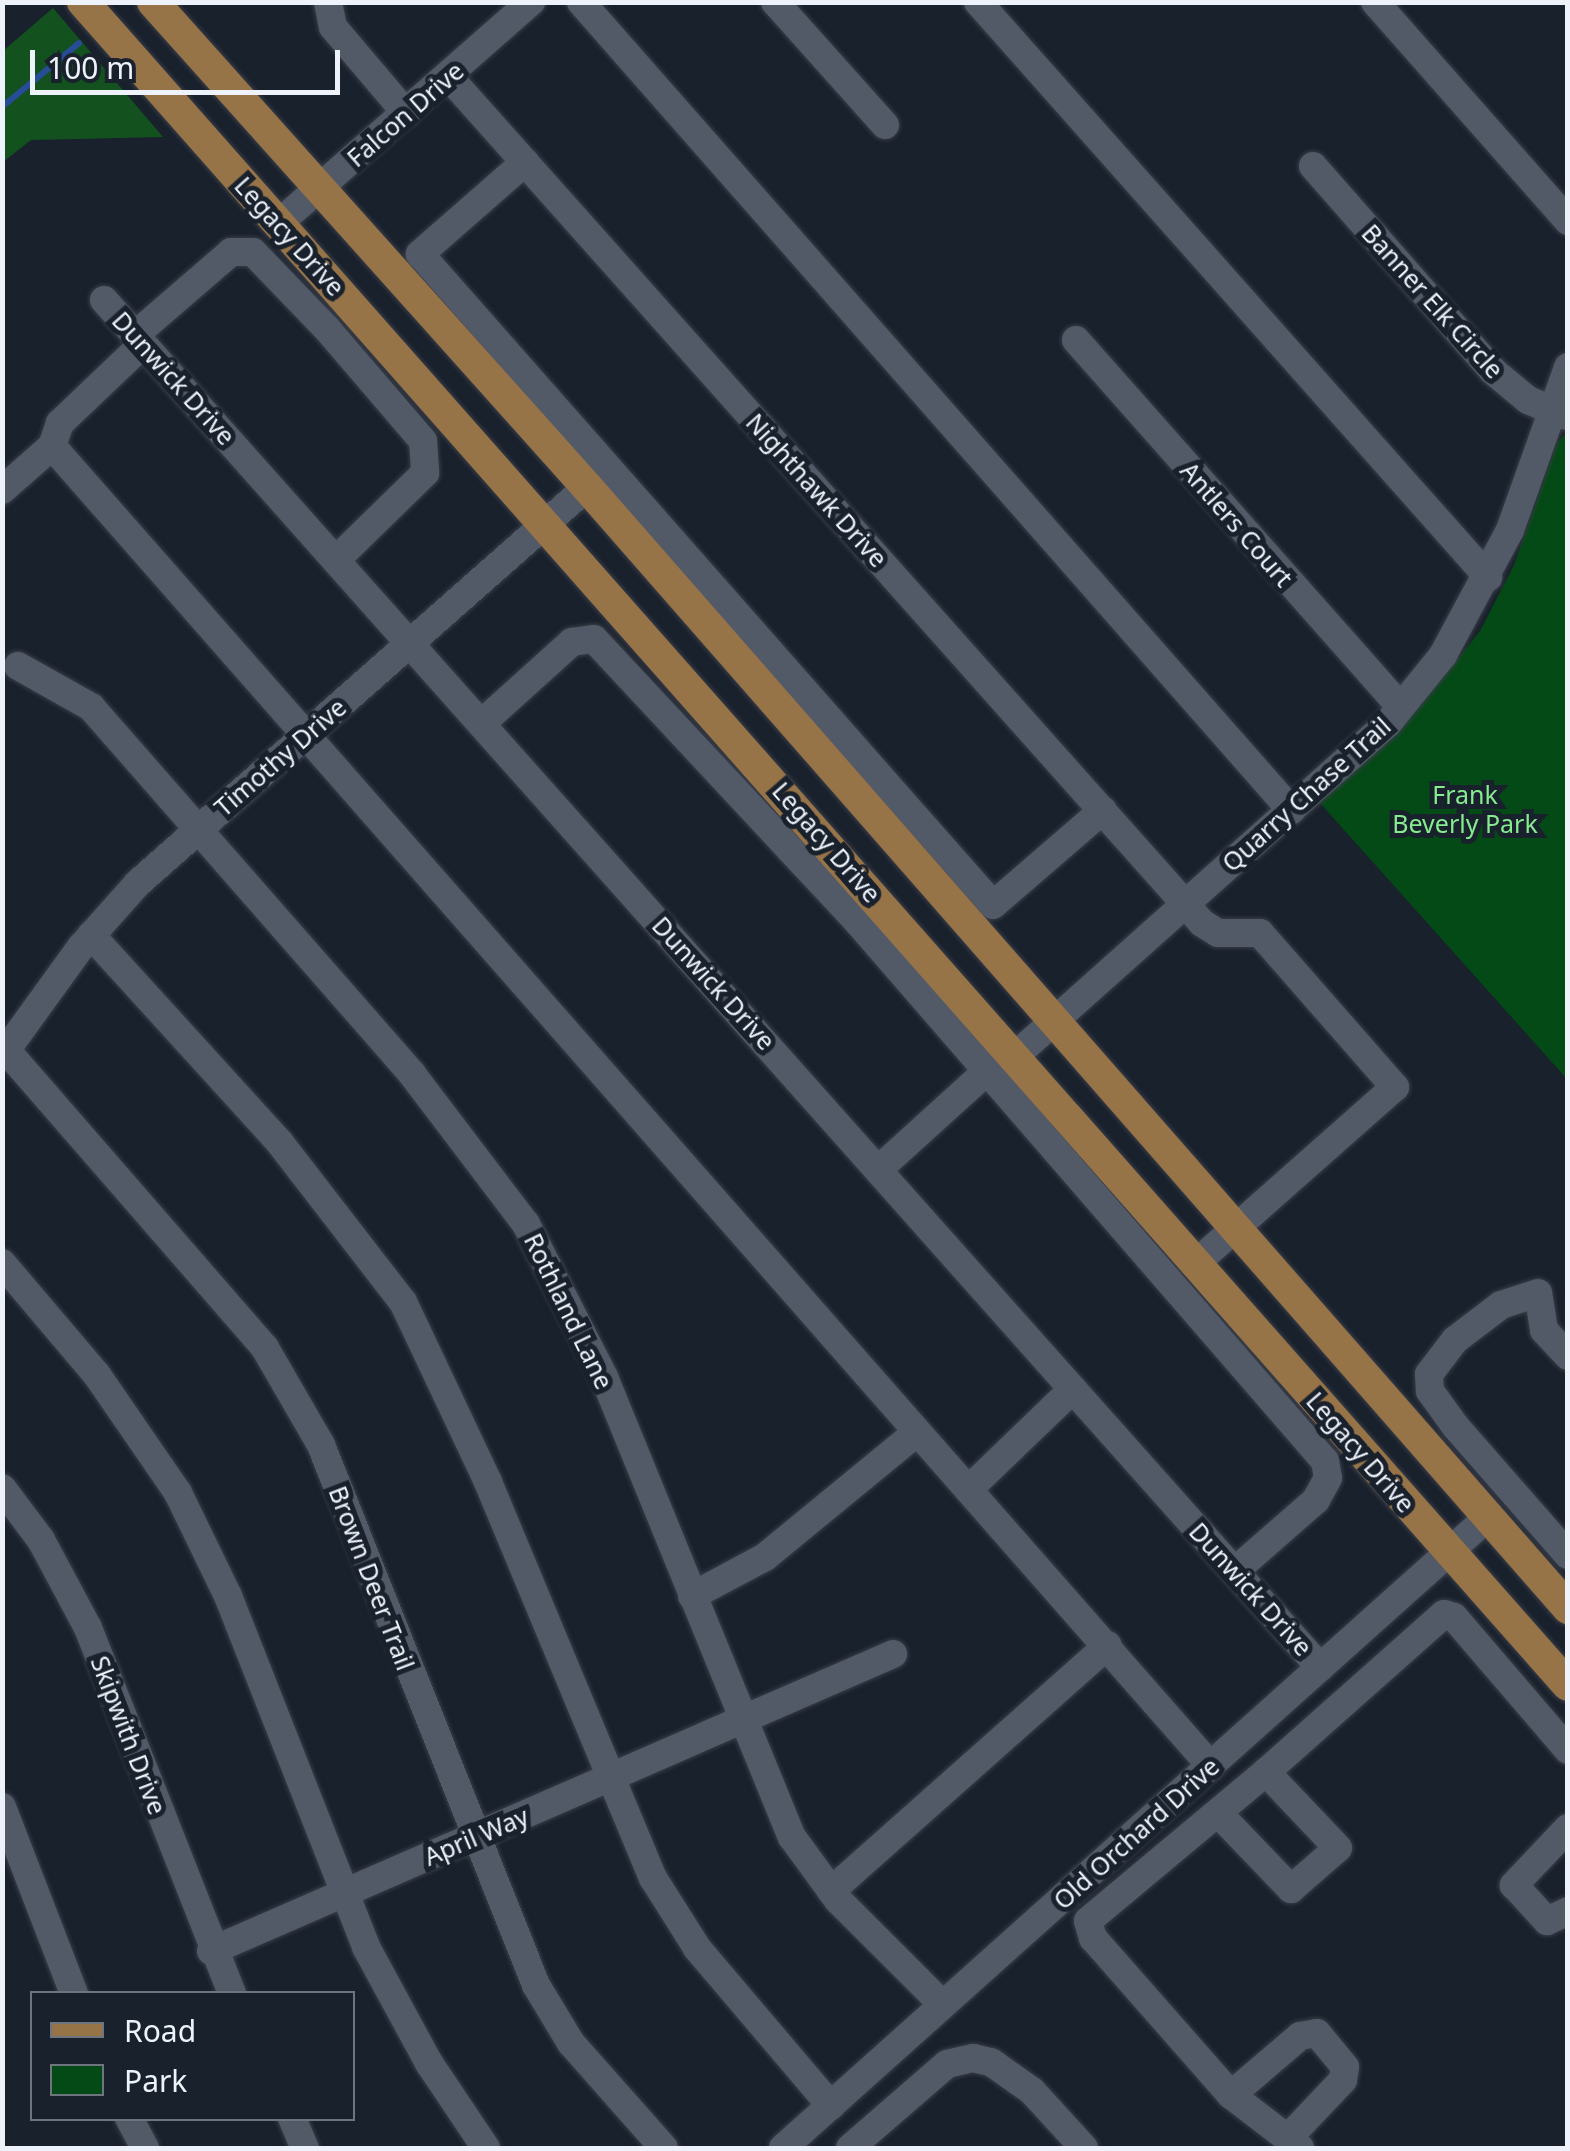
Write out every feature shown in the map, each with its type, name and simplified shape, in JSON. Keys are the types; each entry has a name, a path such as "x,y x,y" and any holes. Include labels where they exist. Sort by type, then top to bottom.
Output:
{"main road":[{"name":"Legacy Drive","path":"84,2 1568,1685"},
{"name":"Legacy Drive","path":"153,2 587,487 1568,1608"}],"street":[{"path":"328,2 333,27 406,113"},
{"name":"Falcon Drive","path":"278,224 531,2"},
{"path":"580,2 1292,810"},
{"path":"775,2 885,125"},
{"path":"978,2 1488,577"},
{"path":"1374,2 1568,221"},
{"name":"Nighthawk Drive","path":"448,76 1186,904 1218,933 1260,933 1395,1088 1234,1228"},
{"path":"525,162 420,254 993,905 1103,810"},
{"name":"Banner Elk Circle","path":"1313,166 1494,372 1560,414"},
{"path":"2,490 52,446 60,423 231,252 253,252 328,330 423,441 426,473 338,559"},
{"name":"Dunwick Drive","path":"104,300 1320,1668"},
{"name":"Antlers Court","path":"1076,340 1400,706"},
{"name":"Quarry Chase Trail","path":"1015,1056 1292,810 1400,706 1443,655 1488,577 1560,414 1568,367"},
{"path":"52,446 916,1432 1108,1645 1210,1766"},
{"name":"Timothy Drive","path":"5,1053 90,936 200,828 587,487"},
{"path":"483,722 572,642 594,638 716,762 1325,1461 1328,1478 1316,1500 1235,1571"},
{"name":"Rothland Lane","path":"18,666 82,700 200,828 412,1074 526,1224 604,1377 792,1837 831,1891 943,2006"},
{"path":"90,936 280,1143 403,1302 488,1482 654,1878 698,1948 830,2106"},
{"name":"Brown Deer Trail","path":"5,1053 265,1348 320,1445 472,1838 553,2017 664,2148"},
{"path":"879,1169 985,1073"},
{"path":"1196,1263 1234,1228"},
{"path":"2,1263 97,1375 178,1493 228,1596 344,1893 396,2006 486,2148"},
{"path":"1568,1356 1544,1330 1538,1292 1502,1305 1455,1340 1429,1374 1430,1392 1568,1554"},
{"path":"968,1489 1073,1389"},
{"path":"692,1596 764,1558 916,1432"},
{"name":"Skipwith Drive","path":"2,1488 41,1540 88,1628 211,1950 231,1991"},
{"name":"Old Orchard Drive","path":"783,2148 1488,1518"},
{"path":"1231,2095 1300,2036 1317,2033 1345,2067 1343,2080 1294,2143 1231,2095 1093,1938 1088,1921 1219,1814 1444,1614 1454,1617 1568,1750"},
{"path":"831,1891 1108,1645"},
{"name":"April Way","path":"211,1950 894,1654"},
{"path":"1219,1814 1291,1888 1338,1848 1266,1772"},
{"path":"2,1807 73,1991"},
{"path":"1568,1828 1514,1886 1547,1921 1568,1911"},
{"path":"850,2148 933,2075 972,2058 991,2062 1032,2091 1084,2148"},
{"path":"131,2121 145,2148"},
{"path":"293,2121 305,2148"}],"green space":[{"path":"53,8 163,137 31,140 3,162 3,51"},
{"name":"Frank Beverly Park","path":"1567,432 1567,1079 1319,802 1403,727 1480,631 1514,565 1557,443"}],"waterway":[{"path":"2,107 79,43"}]}
